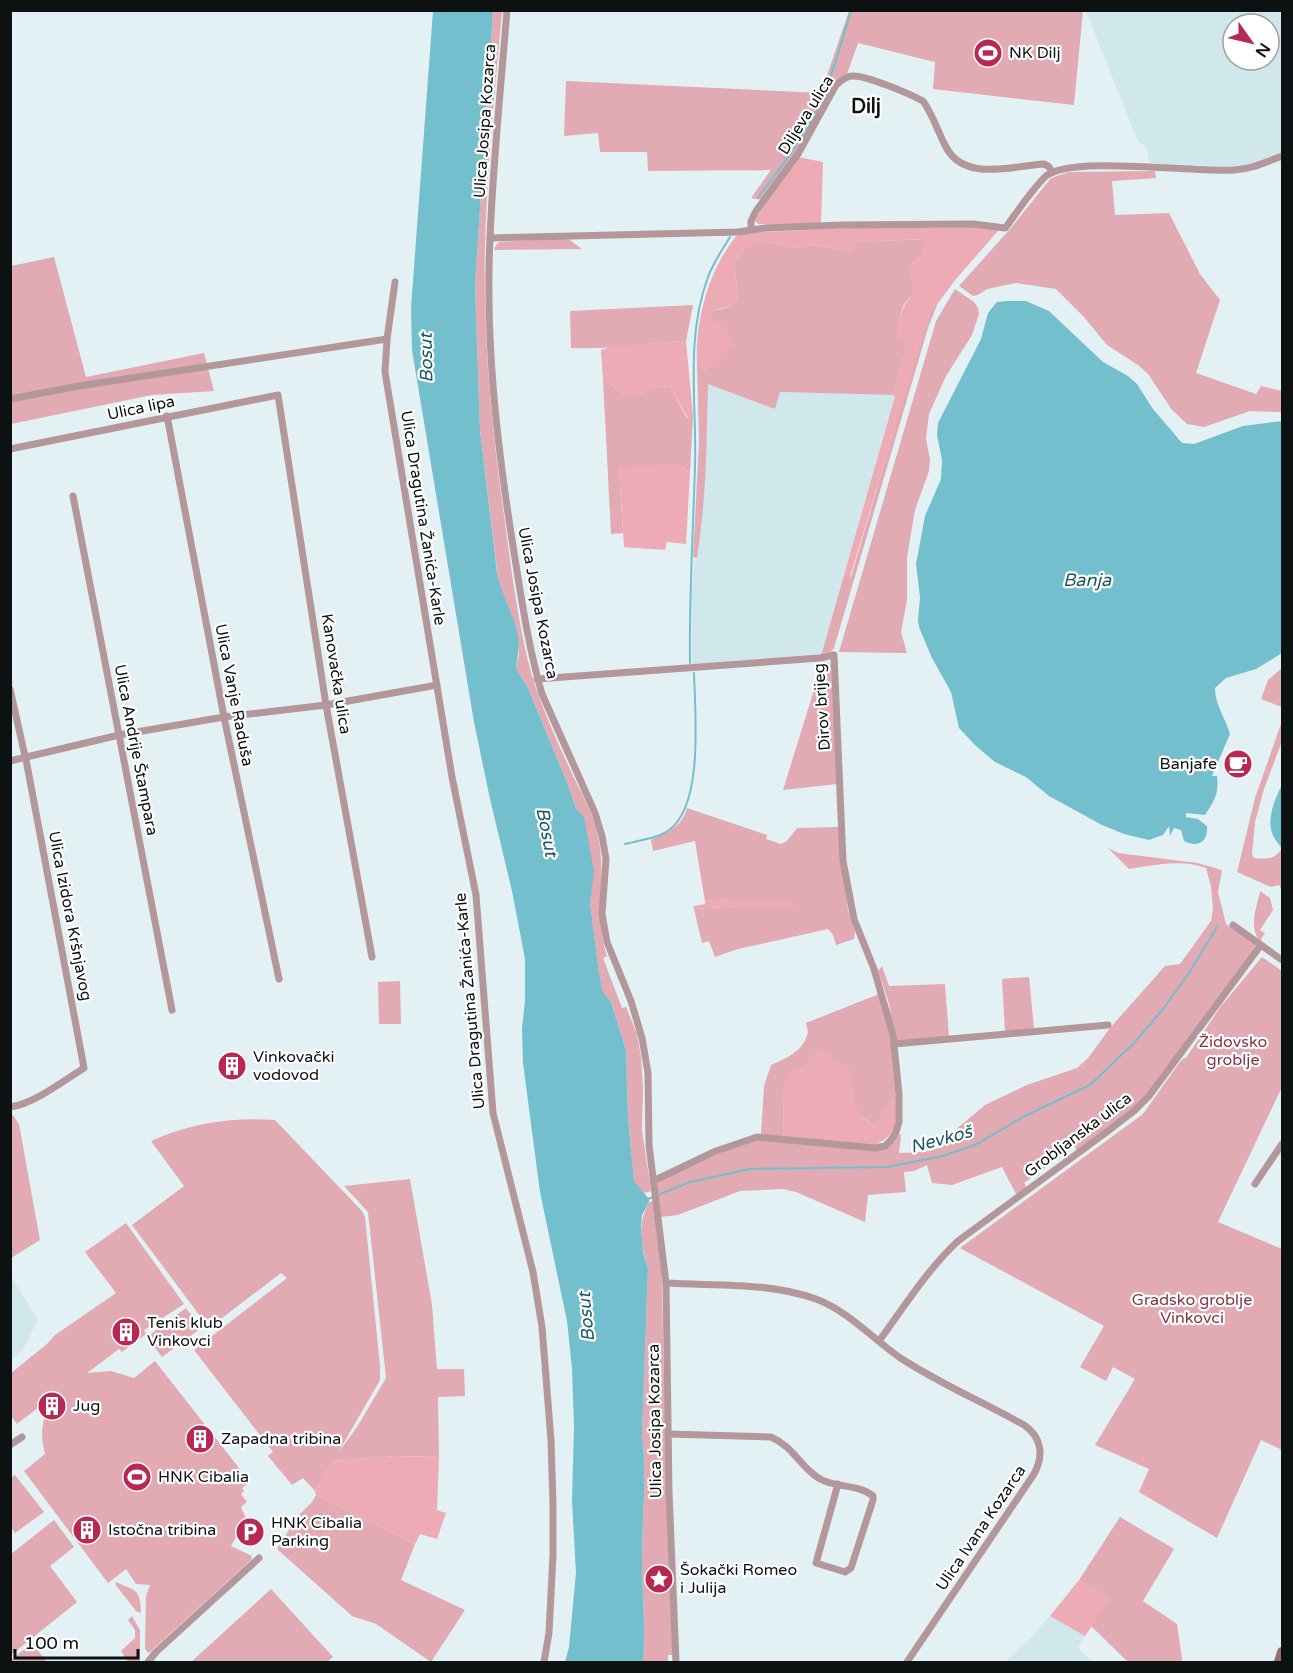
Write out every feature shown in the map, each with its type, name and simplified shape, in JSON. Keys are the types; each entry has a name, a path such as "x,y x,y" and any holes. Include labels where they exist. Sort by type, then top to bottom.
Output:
{"main road":[{"path":"1279,1662 1282,1652"}],"street":[{"name":"Ulica Josipa Kozarca","path":"507,10 490,238 490,328 502,474 520,594 537,679 595,813 602,836 606,859 603,914 606,942 632,1001 648,1073 648,1128 666,1283 672,1579 676,1662"},
{"name":"Diljeva ulica","path":"751,229 751,221 756,211 798,154 836,85 851,76 877,82 923,101 949,153 967,166 985,170 1044,164 1053,172 1066,168 1108,166 1233,170 1255,167 1282,156"},
{"path":"490,238 937,224 1006,227 1046,177 1053,172"},
{"name":"Ulica Dragutina Žanića-Karle","path":"395,282 385,372 452,777 476,895 493,1113 533,1272 543,1337 551,1440 553,1505 549,1633 544,1662"},
{"path":"10,399 79,386 387,339"},
{"name":"Ulica lipa","path":"10,449 278,395"},
{"name":"Kanovačka ulica","path":"278,395 326,705 372,957"},
{"name":"Ulica Vanje Raduša","path":"167,416 224,717 279,979"},
{"name":"Ulica Andrije Štampara","path":"73,496 172,1010"},
{"name":"Dirov brijeg","path":"537,679 820,658 834,655 843,861 852,913 886,1007 894,1044 900,1107 899,1122 891,1140 885,1146 875,1148 764,1137 749,1138 654,1184"},
{"path":"10,760 119,735 224,717 326,705 437,685"},
{"name":"Ulica Izidora Kršnjavog","path":"10,689 26,757 84,1068 20,1106 11,1107"},
{"path":"1233,925 1282,960"},
{"name":"Grobljanska ulica","path":"879,1341 945,1253 958,1241 1134,1111 1149,1096 1261,945"},
{"path":"894,1044 1108,1025"},
{"path":"1255,1184 1282,1144"},
{"name":"Ulica Ivana Kozarca","path":"666,1283 773,1289 816,1299 854,1321 919,1369 1029,1429 1038,1440 1041,1450 1034,1474 906,1662"},
{"path":"669,1434 771,1437 793,1451 819,1478 869,1492 873,1500 851,1568 845,1572 816,1563 838,1484"},
{"path":"10,1445 22,1437"},
{"path":"148,1662 156,1652 259,1558"}],"shaded area":[{"path":"1086,11 1282,11 1282,152 1256,163 1230,167 1149,163 1147,149 1137,139"},
{"path":"798,157 823,162 821,224 806,226 758,224 755,221 759,213"},
{"path":"982,227 997,230 997,232 956,279 929,315 850,577 844,575 906,350 904,344 896,339 899,319 905,304 912,295 914,286 909,267 922,255 926,239 856,242 854,252 811,245 797,248 765,242 755,243 744,249 734,263 738,297 736,301 726,308 709,311 711,318 726,329 733,344 706,370 697,365 698,330 712,278 739,233 851,228"},
{"path":"686,341 693,416 688,418 670,387 656,387 638,395 629,396 603,380 601,350 614,346"},
{"path":"708,383 775,409 779,392 895,395 821,656 692,664 693,574 701,531 708,425"},
{"path":"676,464 690,472 686,544 667,542 665,550 624,547 619,467"},
{"path":"793,900 794,907 742,906 694,909 693,906 705,904 705,901"},
{"path":"820,1048 846,1066 852,1073 854,1103 861,1115 873,1125 877,1123 893,1098 896,1098 896,1122 887,1138 872,1146 783,1137 784,1086 791,1073 801,1069"},
{"path":"11,1276 38,1320 22,1351 11,1360"},
{"path":"397,1456 439,1457 437,1510 446,1513 437,1539 420,1534 415,1544 316,1495 315,1491 333,1461"},
{"path":"1079,1580 1111,1598 1085,1636 1050,1616"},
{"path":"1050,1616 1085,1636 1078,1648 1092,1662 1006,1662 1029,1640"}],"green space":[{"path":"493,11 502,11 489,158 485,313 499,475 517,604 532,676 548,721 591,814 598,836 601,866 601,925 607,956 603,958 622,1008 626,1007 637,1034 641,1057 642,1130 651,1191 645,1193 634,1181 628,1117 626,1050 611,1002 603,992 599,973 590,903 593,872 584,818 576,808 528,688 516,668 519,655 517,631 499,586 480,430 475,285"},
{"path":"849,11 1083,11 1074,105 933,89 935,62 858,43 847,74 836,82 792,158 762,200 751,198 771,170 648,171 647,152 600,152 598,133 564,136 566,81 821,93"},
{"path":"1155,171 1156,178 1112,181 1115,215 1169,213 1200,274 1220,300 1196,373 1256,394 1261,386 1282,391 1282,412 1250,411 1204,427 1187,424 1172,410 1148,374 1107,345 1084,317 1056,289 1016,283 987,289 973,296 959,286 1010,229 1051,178 1069,172"},
{"path":"567,238 582,249 494,250 499,242"},
{"path":"927,239 922,255 909,267 914,286 912,295 904,304 899,319 906,350 893,395 780,392 775,409 708,384 702,515 697,558 693,557 699,442 697,365 706,370 717,324 711,318 709,311 730,306 738,297 734,263 744,249 755,243 765,242 797,248 811,245 822,246 853,252 856,242"},
{"path":"54,257 86,377 204,353 214,391 152,395 11,424 11,266"},
{"path":"955,289 974,302 979,314 972,335 946,376 929,414 926,438 930,460 929,471 915,510 907,557 907,600 901,632 907,653 839,652 936,321"},
{"path":"936,304 834,648 829,654 821,656 844,575 851,577 921,338 929,315"},
{"path":"693,305 686,341 571,348 570,311"},
{"path":"603,380 629,396 638,395 656,387 670,387 687,418 693,416 690,472 682,467 619,467 623,533 611,534"},
{"path":"823,661 830,663 831,666 837,784 783,790"},
{"path":"1282,668 1282,707 1261,699 1268,680"},
{"path":"1282,721 1282,741 1264,789 1255,822 1252,854 1254,858 1270,858 1282,848 1282,890 1279,885 1271,887 1237,872 1255,798"},
{"path":"687,808 767,835 766,839 781,844 787,841 797,828 839,827 848,910 855,932 854,939 836,945 828,929 738,949 715,957 709,941 702,943 694,909 742,906 730,899 705,901 695,841 653,851 651,840 678,824"},
{"path":"1108,848 1118,853 1197,863 1222,870 1218,892 1226,924 1255,944 1256,948 1148,1094 1135,1107 1077,1151 1074,1146 1024,1183 1027,1188 1017,1196 1002,1167 952,1185 932,1183 927,1165 914,1171 904,1172 906,1192 868,1195 865,1222 796,1192 783,1189 740,1191 678,1215 661,1217 657,1182 738,1145 761,1139 879,1150 898,1133 901,1135 899,1153 924,1152 943,1147 954,1131 985,1105 1027,1085 1077,1068 1165,966 1180,964 1211,921 1213,909 1211,886 1206,868 1178,863 1129,869"},
{"path":"1260,891 1270,898 1273,910 1260,930 1265,933 1260,941 1256,935 1254,923"},
{"name":"Gradsko groblje Vinkovci","path":"1262,957 1282,971 1282,1087 1218,1222 1282,1249 1282,1450 1261,1440 1217,1538 1139,1492 1149,1469 1095,1445 1135,1379 1113,1367 1106,1381 1080,1367 1104,1326 960,1248 1143,1114 1179,1063 1186,1058 1221,1006"},
{"path":"882,966 889,986 945,984 949,1037 896,1041 888,1000 878,971"},
{"path":"1029,977 1034,1029 1005,1031 1002,979"},
{"path":"400,981 401,1024 379,1024 378,982"},
{"path":"879,994 890,1036 896,1098 893,1098 877,1123 873,1125 861,1116 854,1106 851,1086 820,1049 801,1069 791,1073 784,1086 783,1137 761,1134 764,1086 771,1065 799,1049 808,1032 806,1023"},
{"path":"12,1114 19,1124 40,1240 11,1258"},
{"path":"243,1119 275,1120 362,1211 365,1217 380,1380 338,1453 357,1427 386,1378 368,1212 344,1186 410,1179 432,1305 437,1369 464,1369 465,1396 438,1397 439,1457 397,1456 333,1461 315,1491 303,1478 292,1485 268,1456 273,1452 194,1350 287,1278 281,1273 209,1328 132,1225 184,1186 151,1141 181,1130 212,1123"},
{"path":"653,1201 662,1287 667,1525 673,1655 668,1655 668,1662 643,1662 642,1434 648,1269 641,1235 645,1210 649,1202"},
{"name":"HNK Cibalia","path":"126,1223 184,1304 144,1330 146,1334 122,1352 119,1349 87,1373 111,1371 134,1378 155,1361 250,1482 242,1488 244,1491 241,1494 247,1502 241,1507 247,1521 231,1546 252,1556 251,1560 149,1653 145,1649 146,1596 150,1585 136,1584 126,1569 108,1583 24,1471 45,1454 42,1438 43,1424 53,1396 17,1424 11,1416 11,1373 55,1335 116,1293 85,1252"},
{"path":"186,1308 201,1328 162,1357 147,1337"},
{"path":"15,1475 44,1512 15,1533 11,1527 10,1478"},
{"path":"316,1495 415,1544 401,1580 465,1610 431,1662 376,1624 352,1616 277,1549 297,1517"},
{"path":"1120,1517 1174,1549 1143,1601 1177,1624 1181,1662 1128,1662 1091,1626 1110,1598 1079,1580"},
{"path":"54,1520 74,1547 50,1566 77,1602 11,1655 11,1554"},
{"path":"116,1582 138,1594 140,1613 115,1584"},
{"path":"271,1589 333,1657 327,1662 191,1662"},
{"path":"132,1616 140,1630 140,1662 128,1662 121,1651 135,1638 135,1630 128,1620"},
{"path":"32,1643 47,1662 11,1662 11,1660"}],"water":[{"name":"Bosut","path":"433,11 493,11 475,285 480,430 497,572 518,636 516,668 528,688 576,808 584,817 594,872 590,903 599,973 603,992 611,1002 626,1050 628,1117 634,1181 649,1199 642,1215 641,1228 643,1252 648,1269 642,1434 643,1662 565,1662 569,1647 576,1573 572,1501 574,1426 572,1368 567,1321 540,1192 523,1063 525,959 474,722 412,350 411,308"},
{"name":"Banja","path":"1026,301 1049,311 1103,362 1128,376 1137,384 1153,409 1182,443 1194,444 1243,426 1282,421 1282,653 1256,669 1226,678 1215,688 1218,706 1230,734 1212,776 1217,776 1217,787 1216,796 1211,805 1205,815 1186,813 1186,817 1198,819 1207,826 1204,840 1198,844 1184,841 1181,830 1174,828 1170,836 1169,826 1163,835 1149,840 1124,834 1102,825 1049,796 1026,777 995,762 959,728 951,692 932,658 919,627 920,597 916,564 925,516 941,479 942,460 937,435 938,423 981,339 988,313 997,302"},
{"path":"1282,785 1282,850 1273,835 1270,821 1274,802"}],"waterway":[{"path":"758,198 807,129 821,101 851,10"},
{"path":"690,663 695,467 694,347 701,300 708,277 730,237"},
{"path":"625,844 653,837 669,830 680,818 688,800 695,757 694,673"},
{"name":"Nevkoš","path":"648,1199 690,1182 750,1169 887,1167 943,1156 977,1144 1025,1116 1090,1085 1134,1043 1163,1009 1189,973 1217,927"}],"place":[{"name":"NK Dilj","path":"988,53"},
{"name":"Banjafe","path":"1238,764"},
{"name":"Vinkovački vodovod","path":"232,1066"},
{"name":"Tenis klub Vinkovci","path":"126,1332"},
{"name":"Jug","path":"52,1406"},
{"name":"Zapadna tribina","path":"200,1439"},
{"name":"HNK Cibalia","path":"137,1477"},
{"name":"Istočna tribina","path":"87,1530"},
{"name":"HNK Cibalia Parking","path":"250,1532"},
{"name":"Šokački Romeo i Julija","path":"659,1579"}],"district":[{"name":"Dilj","path":"866,107"}],"park label":[{"name":"Židovsko groblje","path":"1233,1051"}]}
